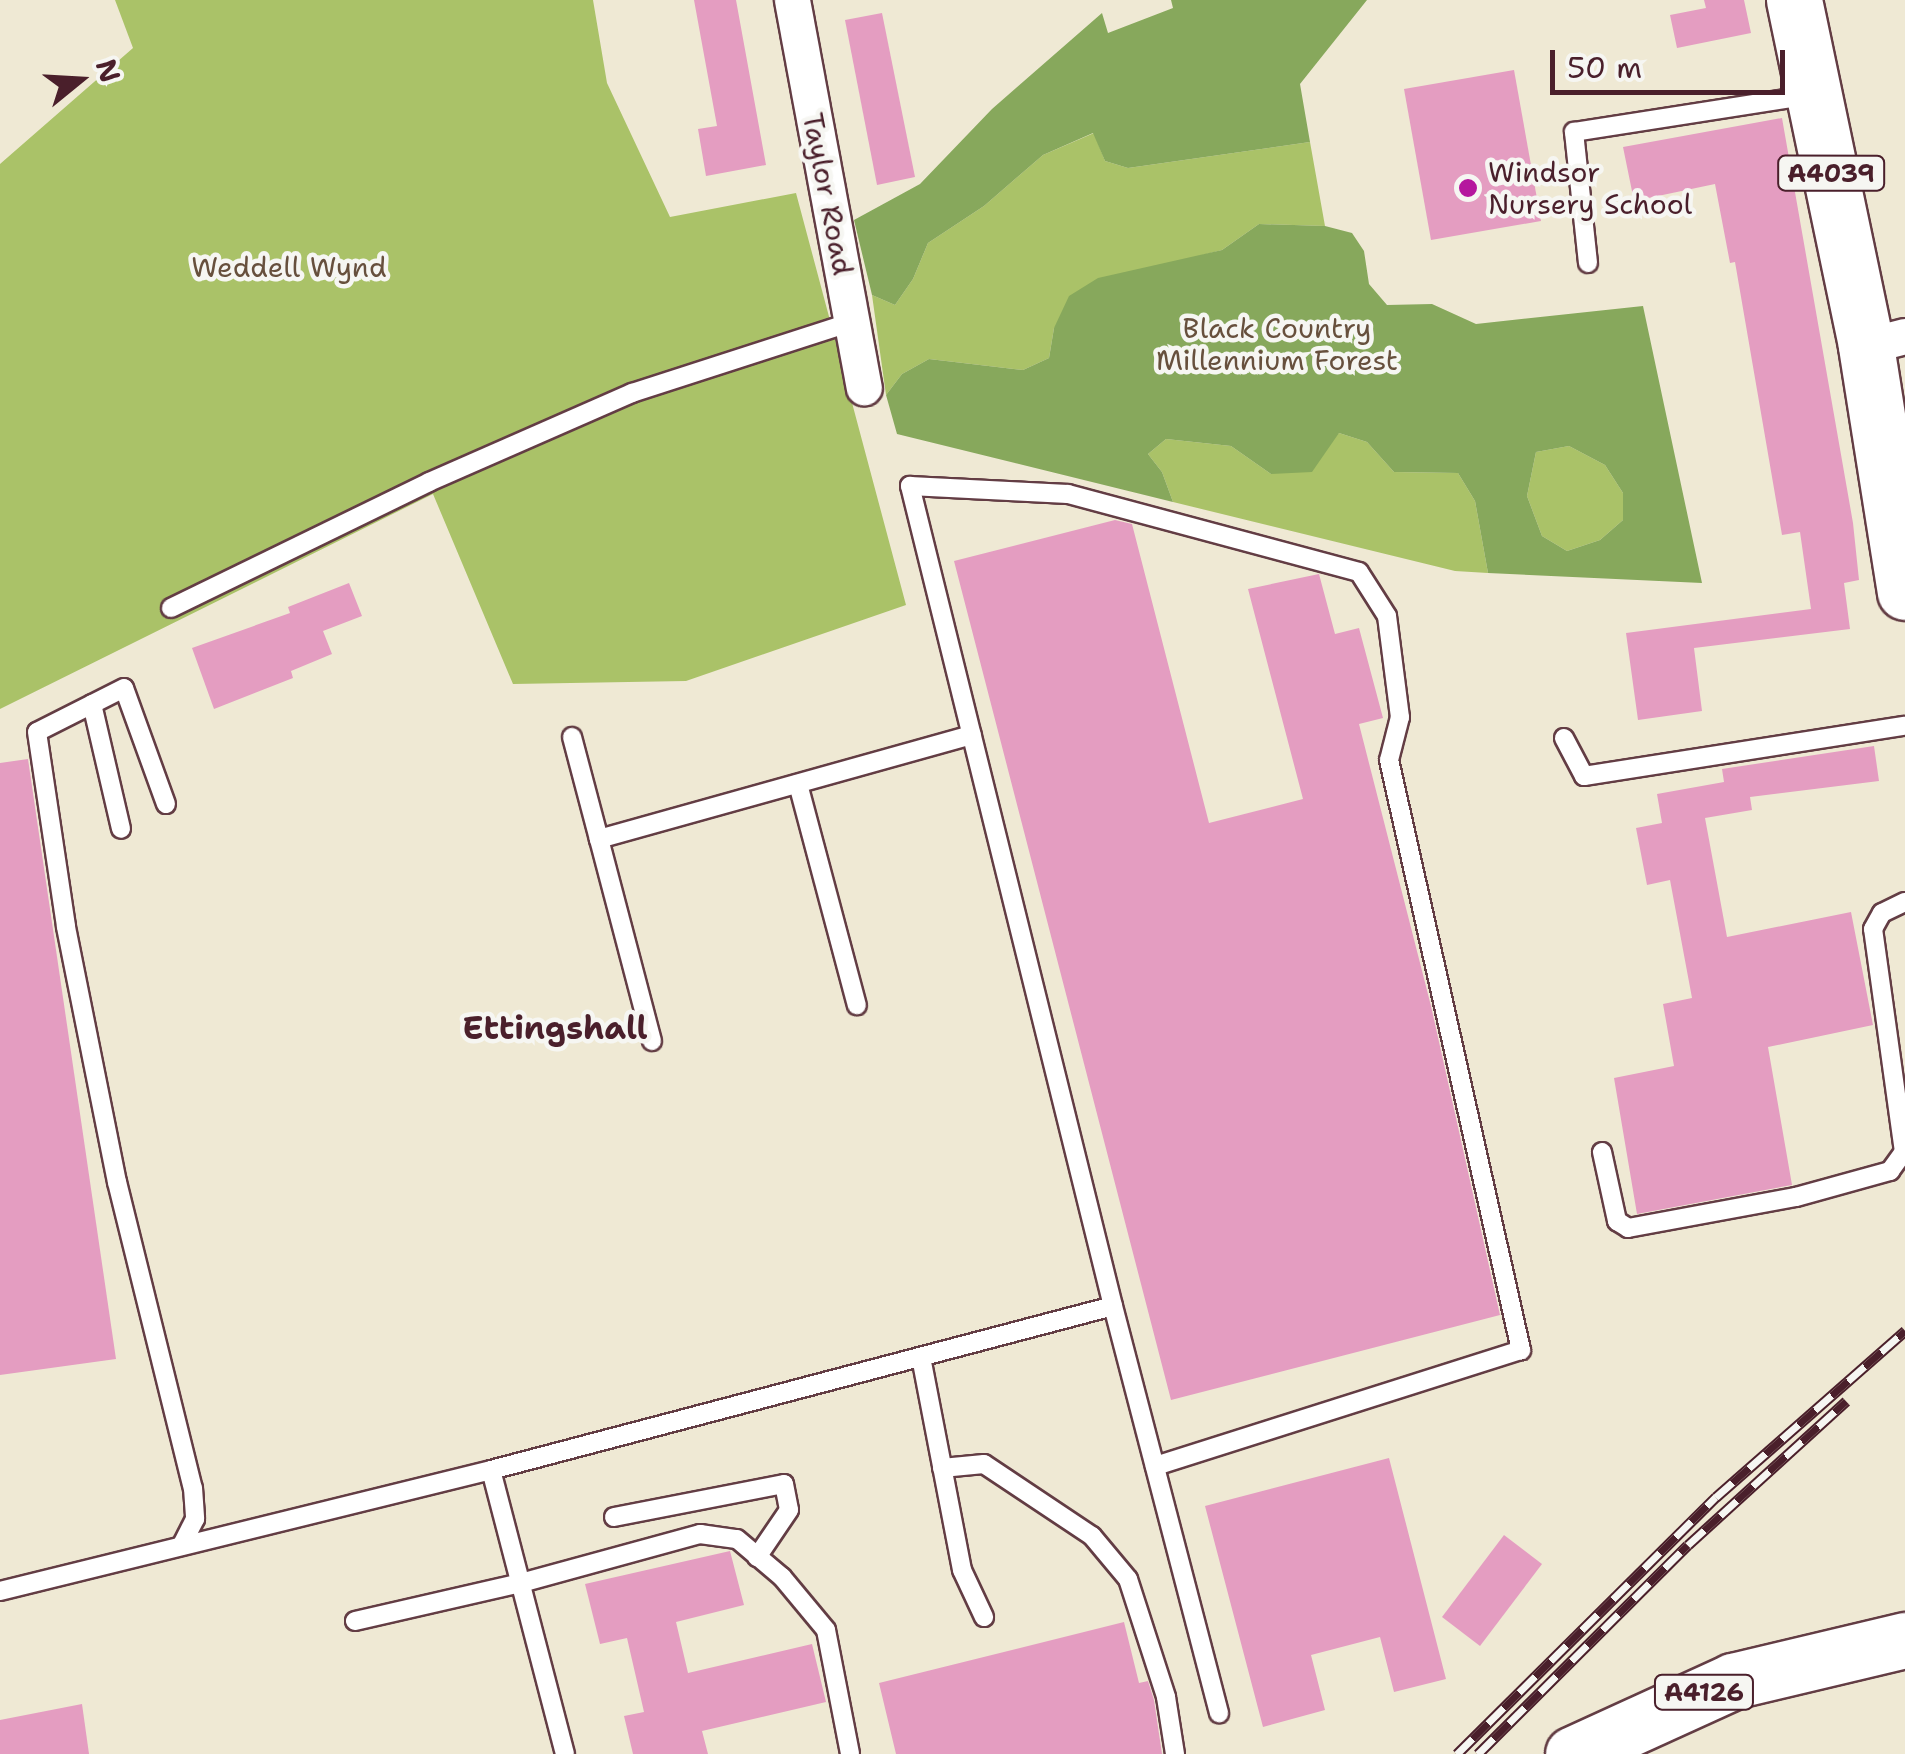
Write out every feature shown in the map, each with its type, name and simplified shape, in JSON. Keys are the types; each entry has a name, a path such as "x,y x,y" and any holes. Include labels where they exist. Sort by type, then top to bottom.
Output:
{"main road":[{"name":"A4039","path":"1794,0 1814,94 1886,342 1905,592"},
{"name":"A4126","path":"1573,1754 1733,1681 1905,1640"}],"street":[{"name":"Taylor Road","path":"792,0 864,388"}],"lane":[{"path":"1588,263 1574,132 1814,94"},
{"path":"171,608 429,482 632,393 852,322"},
{"path":"1155,1466 1520,1350 1389,760 1400,717 1388,616 1358,572 1068,494 910,486 1113,1306 1219,1713"},
{"path":"166,804 124,688 37,732 66,927 117,1182 194,1488 195,1519 181,1546"},
{"path":"92,704 121,829"},
{"path":"1564,738 1584,776 1905,726"},
{"path":"599,839 972,735"},
{"path":"572,737 652,1040"},
{"path":"798,784 857,1005"},
{"path":"1602,1152 1617,1221 1628,1228 1796,1197 1890,1172 1904,1152 1873,929 1882,913 1905,902"},
{"path":"0,1591 492,1470 1113,1306"},
{"path":"921,1356 962,1570 984,1617"},
{"path":"942,1468 984,1464 1092,1536 1128,1579 1166,1697 1175,1754"},
{"path":"492,1470 565,1754"},
{"path":"614,1516 784,1484 789,1510 756,1556"},
{"path":"355,1621 521,1584 700,1534 737,1540 782,1578 826,1630 850,1754"}],"green space":[{"name":"Weddell Wynd","path":"115,0 593,0 607,83 670,217 796,193 906,605 686,681 513,684 433,494 0,709 0,164 133,48"},
{"path":"1171,0 1367,0 1300,84 1310,142 1128,168 1105,161 1093,133 1043,155 984,206 928,243 913,279 895,305 872,295 854,220 920,184 992,109 1102,13 1108,33 1173,8"},
{"path":"1094,133 1105,161 1128,168 1310,142 1325,226 1259,224 1222,250 1164,265 1054,328 1049,358 1023,370 929,359 902,374 886,395 872,295 895,305 913,279 928,243 984,206 1043,155"},
{"name":"Black Country Millennium Forest","path":"1259,224 1325,226 1352,233 1364,251 1369,284 1387,305 1432,304 1476,324 1643,306 1702,583 1488,573 1475,501 1458,473 1394,472 1367,442 1339,433 1312,472 1271,474 1231,446 1166,439 1148,454 1162,472 1173,502 897,434 886,395 902,374 929,359 1023,370 1049,358 1054,328 1069,296 1098,278 1222,250","holes":["1569,446 1605,465 1623,493 1623,520 1600,540 1567,551 1542,536 1527,496 1536,452"]},
{"path":"1339,433 1367,442 1394,472 1458,473 1475,501 1488,573 1455,571 1173,502 1162,472 1148,454 1166,439 1231,446 1271,474"},
{"path":"1569,446 1605,465 1623,493 1623,520 1600,540 1567,551 1542,536 1527,496 1536,452"}],"building":[{"path":"694,0 736,0 766,165 706,176 698,129 717,126"},
{"path":"1704,0 1744,0 1751,33 1677,48 1670,15 1706,8"},
{"path":"882,13 915,177 877,185 845,20"},
{"path":"1514,70 1541,221 1431,240 1404,89"},
{"path":"1782,118 1853,523 1859,580 1844,583 1850,629 1694,648 1702,711 1638,720 1626,633 1811,609 1800,532 1782,535 1735,262 1730,263 1715,184 1634,201 1623,147"},
{"path":"1115,520 1132,524 1209,823 1303,799 1248,589 1319,574 1335,634 1359,628 1383,718 1359,724 1431,1006 1500,1315 1171,1400 954,561"},
{"path":"349,583 362,616 323,631 332,654 291,671 293,678 214,709 192,648 290,613 288,607"},
{"path":"1874,746 1879,781 1750,797 1752,810 1705,818 1727,937 1851,912 1873,1025 1768,1047 1792,1185 1637,1214 1614,1078 1674,1066 1663,1004 1692,998 1670,880 1647,885 1636,828 1662,823 1657,794 1724,782 1722,769"},
{"path":"28,759 116,1359 0,1375 0,763"},
{"path":"1389,1458 1446,1679 1394,1692 1380,1637 1311,1655 1325,1710 1263,1727 1205,1506"},
{"path":"1504,1535 1542,1564 1480,1646 1442,1617"},
{"path":"730,1551 744,1605 676,1622 688,1673 812,1644 826,1702 702,1731 708,1754 633,1754 624,1716 644,1712 627,1638 600,1644 585,1584"},
{"path":"1124,1622 1139,1683 1148,1681 1154,1700 1162,1754 896,1754 879,1683"},
{"path":"82,1704 89,1754 0,1754 0,1720"}],"railway":[{"path":"1457,1754 1716,1497 1905,1331"},
{"path":"1478,1754 1688,1545 1846,1401"}],"place":[{"name":"Windsor Nursery School","path":"1468,188"}],"district":[{"name":"Ettingshall","path":"555,1028"}]}
